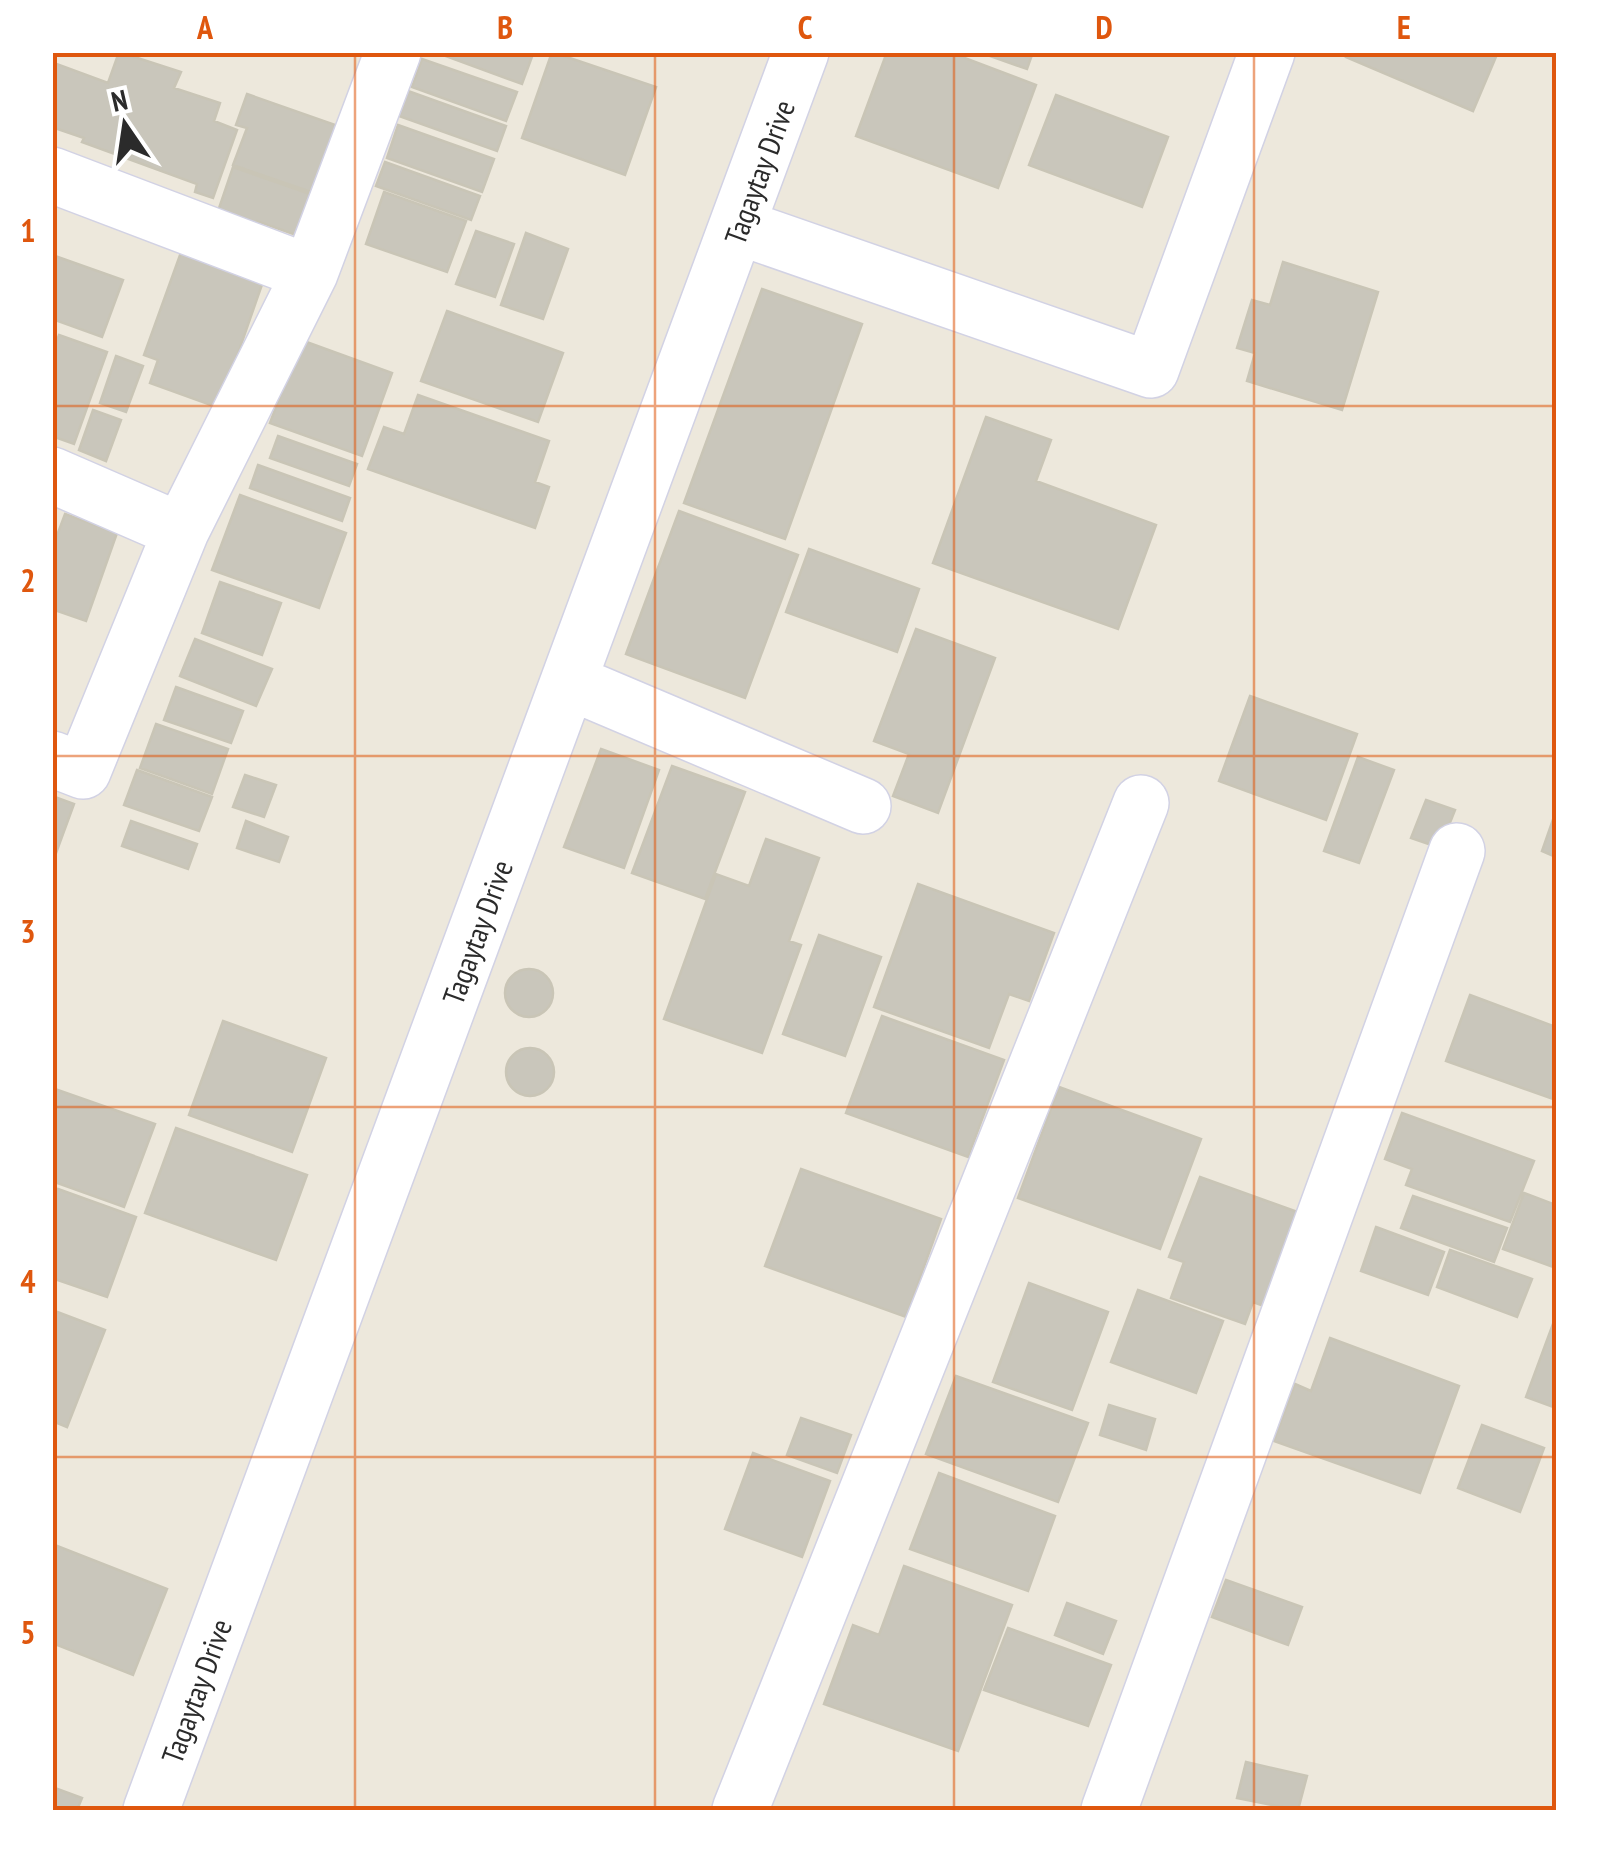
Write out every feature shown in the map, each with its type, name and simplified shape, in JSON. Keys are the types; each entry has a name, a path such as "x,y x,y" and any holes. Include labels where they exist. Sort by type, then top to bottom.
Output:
{"street":[{"path":"52,759 83,771 181,531 310,273 393,52"},
{"name":"Tagaytay Drive","path":"152,1810 802,52"},
{"path":"739,227 1151,370 1266,52"},
{"path":"52,175 310,273"},
{"path":"52,475 181,531"},
{"path":"570,682 863,806"},
{"path":"740,1810 1141,803"},
{"path":"1109,1810 1457,851"}],"building":[{"path":"119,52 181,72 174,88 220,103 214,121 237,130 213,198 195,192 197,184 52,127 54,63 108,83"},
{"path":"435,52 528,52 533,54 522,84"},
{"path":"552,52 656,87 625,175 522,138"},
{"path":"887,52 949,52 1036,85 998,188 856,136"},
{"path":"979,52 1033,52 1027,69"},
{"path":"1348,52 1498,52 1473,111 1346,57"},
{"path":"422,59 517,92 506,121 412,87"},
{"path":"408,91 506,126 497,151 399,116"},
{"path":"247,94 338,126 314,193 233,165 247,128 236,125"},
{"path":"1056,95 1168,137 1142,207 1029,165"},
{"path":"398,125 494,159 482,192 387,158"},
{"path":"385,162 480,196 471,220 376,186"},
{"path":"233,167 310,194 296,235 257,221 251,236 214,223"},
{"path":"384,192 466,221 447,272 366,244"},
{"path":"476,231 514,244 495,297 456,284"},
{"path":"526,233 568,249 543,319 501,305"},
{"path":"184,244 266,273 219,408 150,383 158,360 144,355"},
{"path":"55,256 123,280 102,337 52,319"},
{"path":"1283,262 1378,292 1342,410 1247,381 1255,353 1237,348 1252,300 1270,305"},
{"path":"762,289 862,324 785,539 684,503"},
{"path":"447,311 563,353 538,422 421,381"},
{"path":"59,335 107,352 74,444 52,436 52,354"},
{"path":"301,340 392,373 362,456 270,423"},
{"path":"116,356 143,366 126,412 100,403"},
{"path":"418,395 549,441 535,482 549,487 535,528 368,469 384,427 404,434"},
{"path":"93,410 121,420 106,461 79,450"},
{"path":"986,417 1051,440 1036,481 1156,525 1118,629 933,563"},
{"path":"278,436 357,464 349,486 270,458"},
{"path":"258,465 350,498 342,521 250,488"},
{"path":"240,495 346,533 319,608 212,570"},
{"path":"679,511 798,555 745,698 626,654"},
{"path":"65,514 117,533 86,621 52,609 52,549"},
{"path":"809,549 919,589 897,652 786,612"},
{"path":"220,582 281,603 262,655 202,633"},
{"path":"916,629 995,658 938,813 893,796 909,754 874,741"},
{"path":"195,639 272,669 256,706 180,676"},
{"path":"176,687 243,711 231,743 164,720"},
{"path":"1250,696 1357,734 1326,820 1219,781"},
{"path":"156,724 228,749 212,794 140,768"},
{"path":"601,749 659,770 624,868 564,847"},
{"path":"1358,757 1394,770 1359,863 1324,851"},
{"path":"672,766 745,792 705,899 632,873"},
{"path":"137,770 212,797 199,831 124,805"},
{"path":"245,775 276,785 264,817 233,807"},
{"path":"52,796 74,804 52,864"},
{"path":"1426,800 1455,810 1440,848 1411,838"},
{"path":"1556,811 1556,857 1542,851"},
{"path":"131,821 197,844 188,869 122,846"},
{"path":"246,821 288,837 279,862 237,848"},
{"path":"766,839 819,858 789,941 801,945 762,1053 664,1019 716,874 749,886"},
{"path":"918,884 1054,933 1029,1001 1009,994 989,1048 874,1007"},
{"path":"819,935 881,957 845,1056 783,1034"},
{"path":"529,969 546,976 553,993 546,1010 529,1017 512,1010 505,993 512,976"},
{"path":"1470,995 1556,1027 1556,1100 1446,1061"},
{"path":"882,1016 1004,1060 968,1157 846,1113"},
{"path":"223,1021 326,1058 292,1152 189,1115"},
{"path":"530,1048 547,1055 554,1072 547,1089 530,1096 513,1089 506,1072 513,1055"},
{"path":"1059,1087 1201,1139 1160,1249 1018,1198"},
{"path":"52,1088 155,1124 124,1207 52,1181"},
{"path":"1402,1113 1534,1161 1510,1222 1406,1185 1412,1169 1385,1159"},
{"path":"176,1128 307,1175 276,1260 145,1213"},
{"path":"801,1169 941,1219 906,1317 765,1266"},
{"path":"1200,1177 1306,1215 1272,1309 1253,1302 1245,1324 1171,1298 1184,1262 1169,1257"},
{"path":"58,1189 136,1217 107,1297 52,1278 52,1205"},
{"path":"1524,1193 1556,1205 1556,1268 1503,1249"},
{"path":"1413,1196 1507,1228 1494,1262 1401,1228"},
{"path":"1376,1227 1444,1252 1428,1295 1361,1271"},
{"path":"1450,1250 1532,1279 1517,1317 1437,1287"},
{"path":"1029,1283 1108,1312 1072,1410 993,1382"},
{"path":"1138,1290 1223,1321 1196,1393 1111,1362"},
{"path":"52,1310 105,1330 67,1427 52,1421"},
{"path":"1553,1324 1556,1326 1556,1408 1526,1397"},
{"path":"1330,1338 1459,1386 1420,1493 1274,1441 1295,1384 1311,1391"},
{"path":"956,1376 1088,1423 1058,1502 926,1454"},
{"path":"1109,1405 1155,1419 1146,1450 1100,1435"},
{"path":"801,1418 851,1435 837,1473 787,1455"},
{"path":"1482,1425 1544,1448 1520,1512 1458,1488"},
{"path":"753,1453 830,1481 802,1557 725,1529"},
{"path":"939,1473 1055,1516 1028,1591 910,1549"},
{"path":"52,1544 167,1589 133,1675 52,1643"},
{"path":"904,1566 1012,1605 958,1751 824,1704 853,1625 879,1635"},
{"path":"1226,1580 1302,1607 1288,1645 1212,1617"},
{"path":"1067,1603 1116,1621 1103,1654 1055,1635"},
{"path":"1008,1628 1111,1665 1088,1726 984,1690"},
{"path":"1246,1762 1307,1776 1298,1810 1237,1798"},
{"path":"52,1787 82,1798 77,1810 52,1810"}]}
